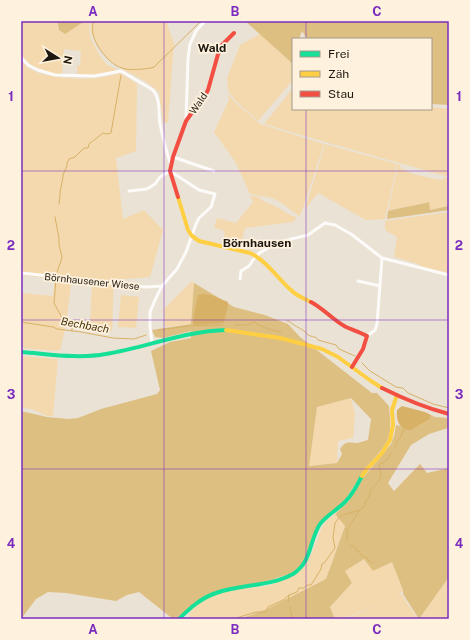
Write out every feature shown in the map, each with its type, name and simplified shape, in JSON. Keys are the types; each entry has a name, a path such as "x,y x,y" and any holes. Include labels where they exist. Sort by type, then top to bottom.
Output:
{"street":[{"name":"Wald","path":"186,121 188,58 190,44 196,31 205,21"},
{"name":"Wald","path":"186,121 201,103 208,90 220,47 234,33"},
{"path":"21,57 28,65 38,70 55,75 94,76 121,71 153,90 159,103 160,122 171,165"},
{"path":"186,121 173,157 170,171 174,189 188,230 192,236 199,241 250,253 256,256 293,292 321,308 334,319 347,327 366,336"},
{"path":"173,157 214,171"},
{"path":"129,191 147,189 155,184 160,177 170,171"},
{"path":"152,343 150,312 162,286 177,269 186,252 199,218 211,207 215,194 199,190 170,171"},
{"path":"240,279 241,271 249,266 261,252 279,242 308,235 325,223 335,225 351,234 382,258 449,275"},
{"path":"366,336 375,330 378,324 382,258"},
{"name":"Börnhausener Wiese","path":"22,274 146,287 162,286"},
{"path":"358,281 380,286"},
{"path":"21,352 95,356 117,352 179,336 216,330 226,330 284,339 315,346 330,353 371,381 397,396 421,406 449,414"},
{"path":"351,366 360,356 365,347 366,336"},
{"path":"179,619 195,604 209,595 222,590 259,585 273,581 299,569 309,555 320,524 345,503 351,496 367,469 387,446 393,430 392,410 397,396"}],"shaded area":[{"path":"21,21 56,21 59,30 65,33 85,21 89,21 90,37 100,56 107,65 118,70 94,75 77,74 77,65 80,66 81,51 64,49 62,74 40,70 21,56"},
{"path":"57,21 85,21 65,34 59,30"},
{"path":"90,21 166,21 174,43 168,123 163,122 159,92 145,81 107,59 91,33"},
{"path":"245,21 449,21 449,105 432,104 432,38 306,38 302,31 299,38 292,38 292,63"},
{"path":"260,34 292,63 292,81 258,121 236,101 228,91 227,78 240,45"},
{"path":"21,59 27,67 41,74 91,79 120,73 137,84 136,151 116,158 123,219 144,210 163,230 150,277 114,280 112,331 90,329 92,280 72,277 66,325 60,351 21,348 21,293 53,296 55,279 22,275 21,284"},
{"path":"292,89 292,110 432,110 432,107 449,109 449,177 325,142 264,124"},
{"path":"228,94 260,124 324,144 299,216 272,198 250,194 236,163 214,132 229,100"},
{"path":"325,144 397,164 385,219 366,220 318,193 305,209"},
{"path":"398,164 401,165 400,167 403,170 420,176 443,180 444,177 449,178 449,206 430,210 428,202 388,211"},
{"path":"250,196 260,197 261,200 292,216 297,217 293,222 245,228 241,245 223,244 225,231 214,228 217,218 236,223 253,202"},
{"path":"429,202 430,210 449,206 449,210 387,219 388,211"},
{"path":"449,212 449,274 419,266 419,264 394,257 397,237 385,230 385,221"},
{"path":"192,281 194,283 191,324 165,327 164,309"},
{"path":"194,283 234,307 265,315 288,324 300,337 372,393 377,393 389,406 390,431 384,447 365,469 345,500 325,517 302,564 292,573 265,582 211,593 179,619 173,619 139,592 127,595 116,601 66,593 48,592 36,599 21,619 21,411 47,417 69,419 78,418 101,409 157,394 160,390 151,351 170,342 191,338 191,331 163,338 155,337 152,330 191,324","holes":["351,398 371,419 368,440 358,443 344,444 340,449 342,454 337,463 309,466 317,407"]},
{"path":"121,295 139,297 136,328 118,327"},
{"path":"198,295 211,295 228,302 224,323 193,324"},
{"path":"21,356 58,359 53,416 47,416 32,409 21,408"},
{"path":"351,398 355,414 353,438 338,441 337,463 308,466 317,407"},
{"path":"402,406 425,412 431,415 430,419 410,431 399,424 397,418 397,410"},
{"path":"431,415 435,417 449,418 449,429 448,428 429,434 411,445 388,483 394,491 420,464 427,473 449,468 449,577 419,619 403,594 403,590 392,562 373,571 364,559 345,571 352,583 330,607 335,619 240,619 267,609 326,579 345,526 335,514 349,501 363,478 391,444 396,425 410,431 430,419"},
{"path":"335,514 345,525 326,579 267,609 240,619 188,619 191,610 203,600 216,594 229,590 271,585 303,568 311,555 322,527 326,521"},
{"path":"364,559 392,562 404,590 396,597 344,619 335,619 330,607 352,583 344,571"},
{"path":"449,577 449,619 419,619"},
{"path":"401,594 418,619 346,619 396,597"}],"waterway":[{"path":"93,21 94,39 108,59 117,66 133,70 154,67 201,21"},
{"path":"59,204 63,175 69,159 75,157 84,148 88,148 89,144 103,133 111,133 121,75"},
{"path":"55,217 62,257 56,275"},
{"path":"56,279 54,303 66,325 72,328 72,331"},
{"name":"Bechbach","path":"287,321 308,335 315,337 318,340 336,345 339,349 355,356"},
{"name":"Bechbach","path":"21,322 113,338 134,339 146,335"},
{"name":"Bechbach","path":"235,325 247,325 254,322 260,326 281,332"},
{"name":"Bechbach","path":"158,330 189,326 223,325"},
{"name":"Bechbach","path":"362,363 370,371 396,387 403,388 408,393 433,404 449,408"},
{"path":"395,447 404,428"},
{"path":"233,619 256,612 266,612 268,607 297,592 299,588 304,588 307,585 311,585 321,569 322,564 335,548 333,537 335,523 340,516 360,510 364,507 371,489 380,479 381,474 379,466 386,461 391,453"},
{"path":"347,541 347,530 359,511"},
{"path":"350,545 355,547 361,555 372,563"},
{"path":"288,602 289,595"},
{"path":"290,607 292,619"}],"traffic: fast":[{"path":"21,352 64,356 106,354 181,336 226,330"},
{"path":"179,619 196,604 211,595 226,590 274,581 293,574 304,564 320,524 348,499 362,476"}],"traffic: slow":[{"path":"178,197 188,230 192,236 199,241 250,253 256,256 267,265 294,293 311,302"},
{"path":"226,330 280,338 322,349 338,357 382,388"},
{"path":"362,476 382,453 390,440 393,425 392,410 397,395"}],"traffic: jam":[{"path":"178,197 170,171 173,157 186,121 201,103 208,90 220,47 234,33"},
{"path":"311,302 341,324 367,336 363,349 352,367"},
{"path":"382,388 415,403 449,414"}],"district":[{"name":"Wald","path":"212,48"},
{"name":"Börnhausen","path":"257,243"}]}
